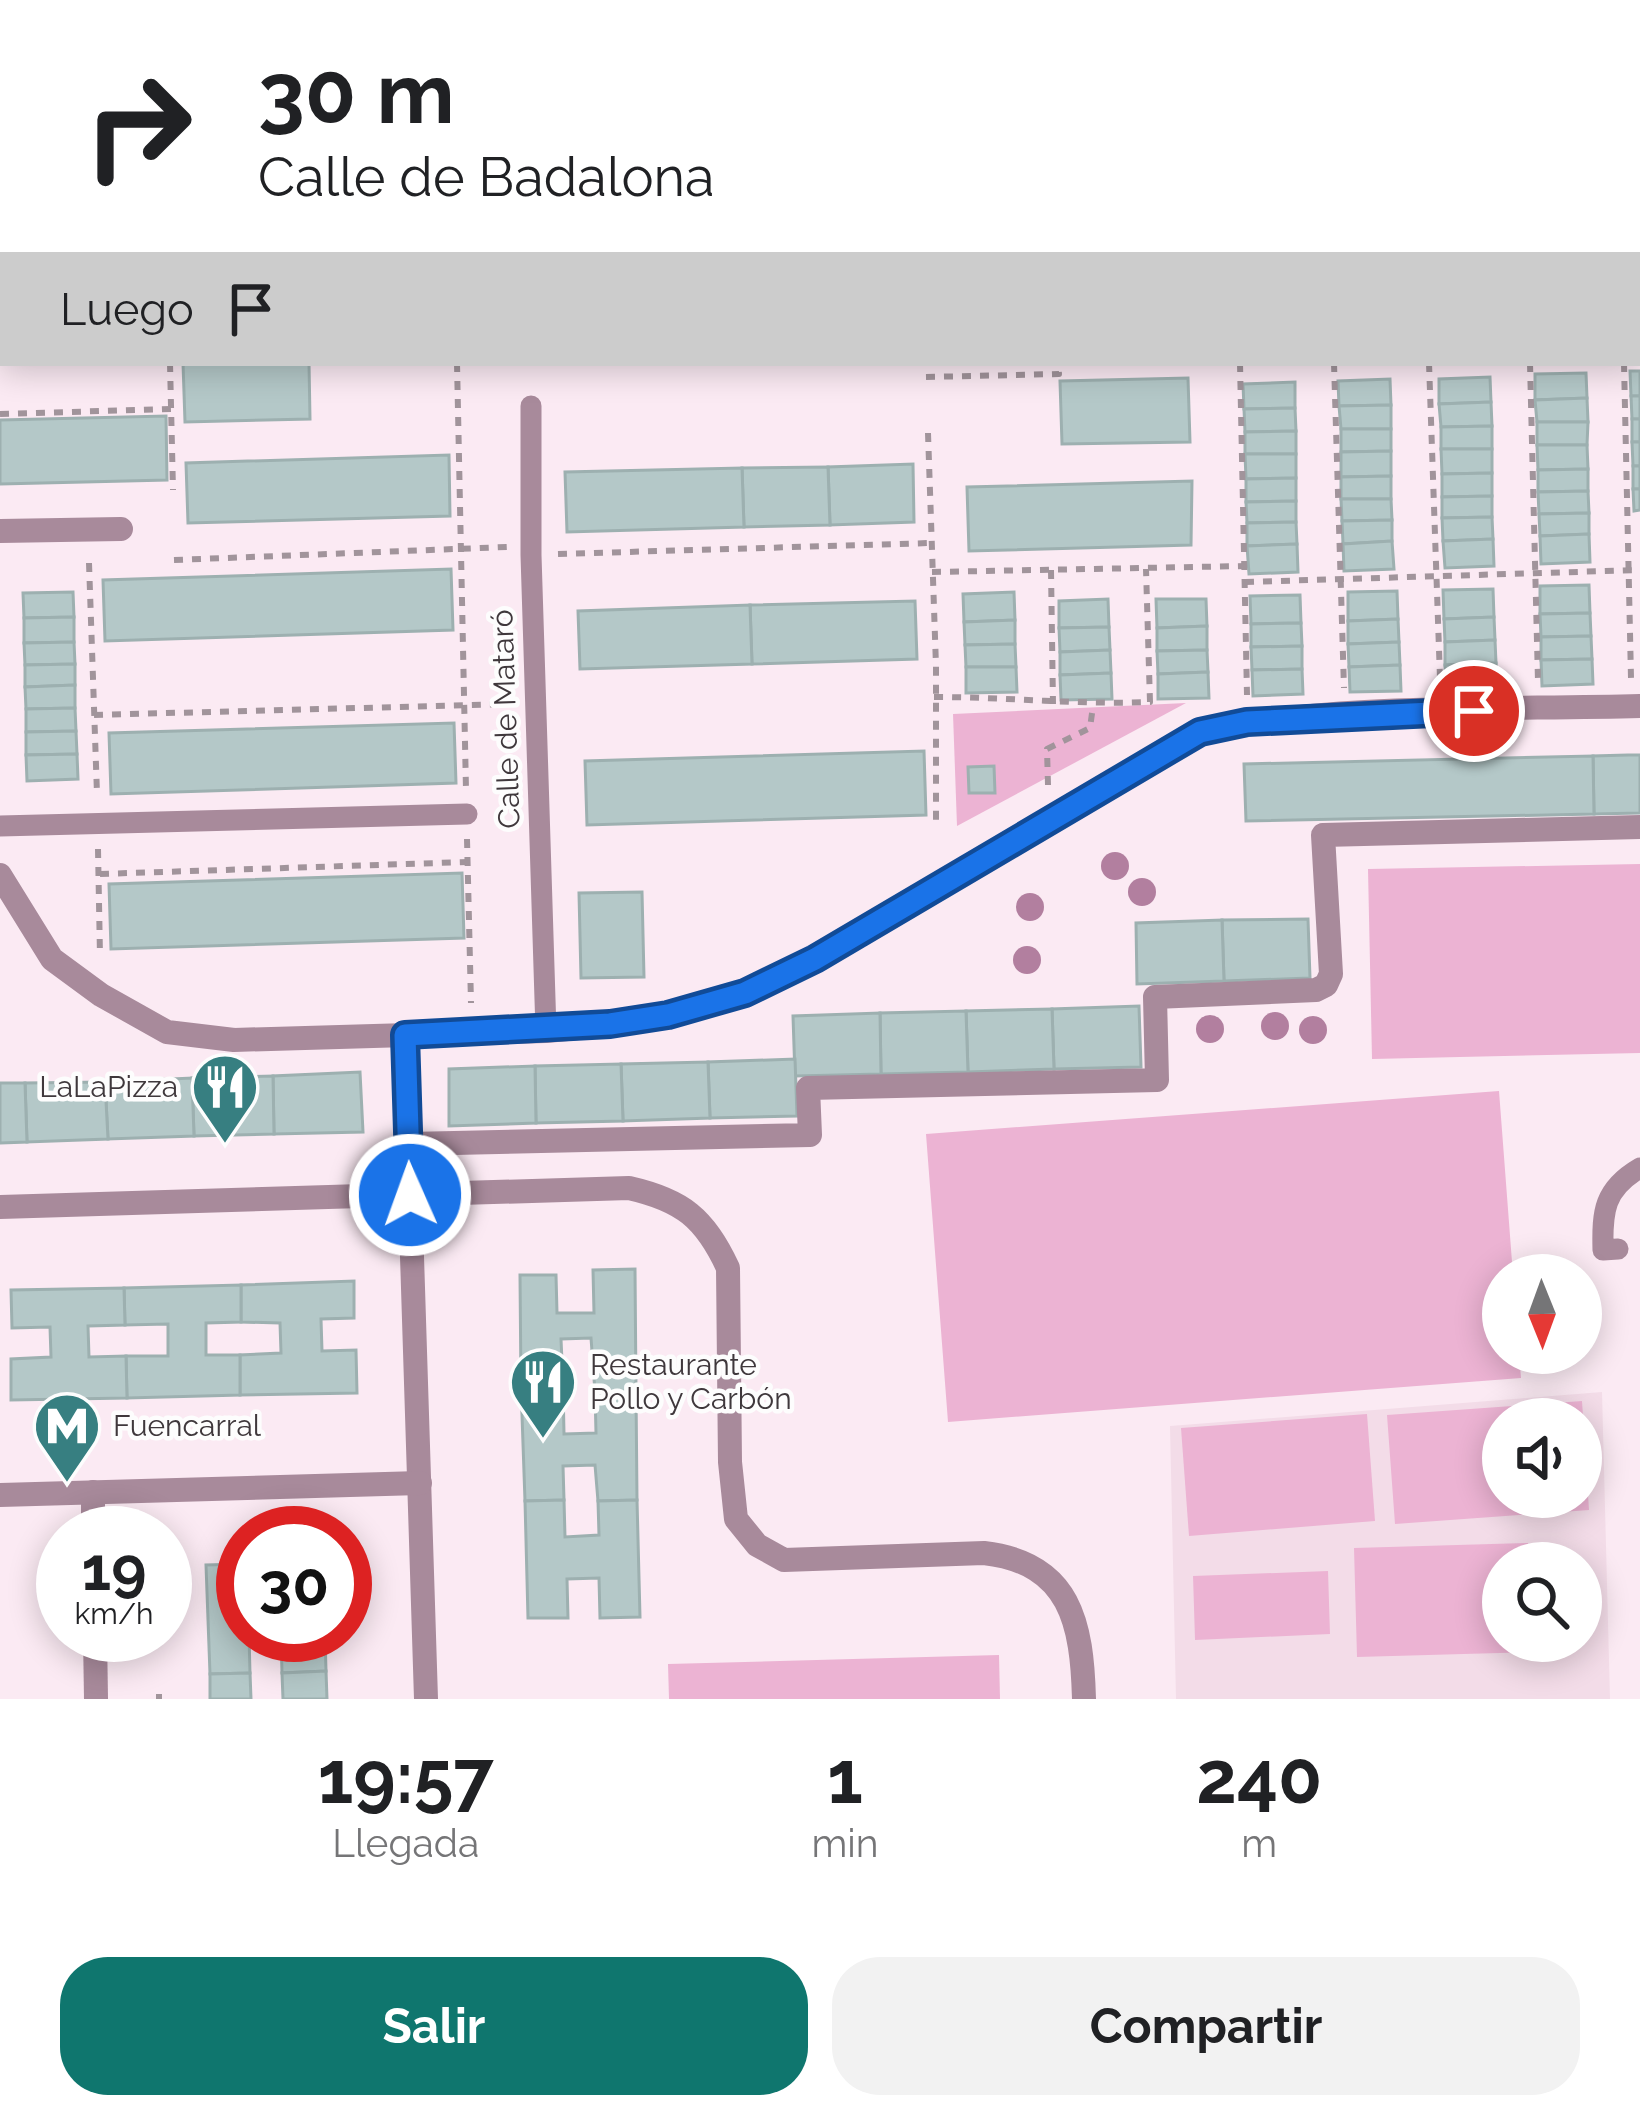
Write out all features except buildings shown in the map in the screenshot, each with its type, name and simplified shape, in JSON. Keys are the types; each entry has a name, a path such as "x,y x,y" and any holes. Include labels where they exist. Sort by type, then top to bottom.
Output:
{"street":[{"path":"0,531 121,529"},
{"path":"0,875 52,959 101,995 167,1032 234,1040 546,1030 668,1015 745,993 815,959 1200,732 1247,722 1345,715 1636,706"},
{"path":"409,1144 810,1136 808,1088 1156,1080 1155,997 1316,991 1326,986 1331,974 1323,835 1640,827"},
{"path":"405,1035 426,1699"},
{"path":"1,1206 629,1188 666,1197 694,1216 716,1240 728,1268 730,1462 736,1519 757,1545 784,1560 984,1553 1017,1557 1046,1576 1067,1600 1079,1630 1084,1699"},
{"path":"0,1495 420,1483"},
{"path":"93,1492 93,1506"},
{"path":"95,1662 96,1699"}],"lane":[{"name":"Calle de Mataró","path":"531,406 546,1030"},
{"path":"0,826 467,814"},
{"path":"1618,1249 1603,1250 1606,1203 1621,1179 1640,1168"}],"path":[{"path":"170,366 173,490"},
{"path":"457,366 471,1004"},
{"path":"926,376 1059,374 1058,366"},
{"path":"1240,366 1247,700"},
{"path":"1334,366 1345,715"},
{"path":"1429,366 1441,712"},
{"path":"1530,366 1538,709"},
{"path":"1624,366 1636,706"},
{"path":"0,413 171,409"},
{"path":"928,434 936,821"},
{"path":"174,560 460,550 931,544"},
{"path":"89,563 101,995"},
{"path":"932,572 1245,566"},
{"path":"1051,569 1053,704"},
{"path":"934,697 1026,697 1053,704 1093,705 1150,702 1146,569"},
{"path":"1245,581 1640,570"},
{"path":"94,716 535,704"},
{"path":"1048,819 1047,749 1090,728 1093,705"},
{"path":"99,874 468,862"}],"shaded area":[{"path":"1186,703 957,826 953,714"},
{"path":"1640,864 1640,1053 1372,1059 1368,869"},
{"path":"1499,1091 1511,1254 1482,1254 1482,1374 1521,1374 1521,1378 948,1422 926,1134"},
{"path":"1602,1392 1610,1699 1176,1699 1170,1426 1482,1401 1482,1518 1602,1518 1602,1398 1526,1398"},
{"path":"1482,1408 1482,1518 1395,1524 1387,1415"},
{"path":"1367,1414 1375,1521 1189,1536 1181,1428"},
{"path":"1482,1544 1482,1653 1357,1657 1354,1548"},
{"path":"1328,1571 1330,1634 1195,1640 1193,1576"},
{"path":"999,1655 1000,1699 669,1699 668,1664"}],"place":[{"name":"LaLaPizza","path":"225,1146"},
{"name":"Restaurante Pollo y Carbón","path":"543,1441"},
{"name":"Fuencarral","path":"67,1485"}],"route":[{"path":"410,1195 405,1035 610,1024 668,1015 745,993 815,959 1200,732 1247,722 1474,711"}]}
